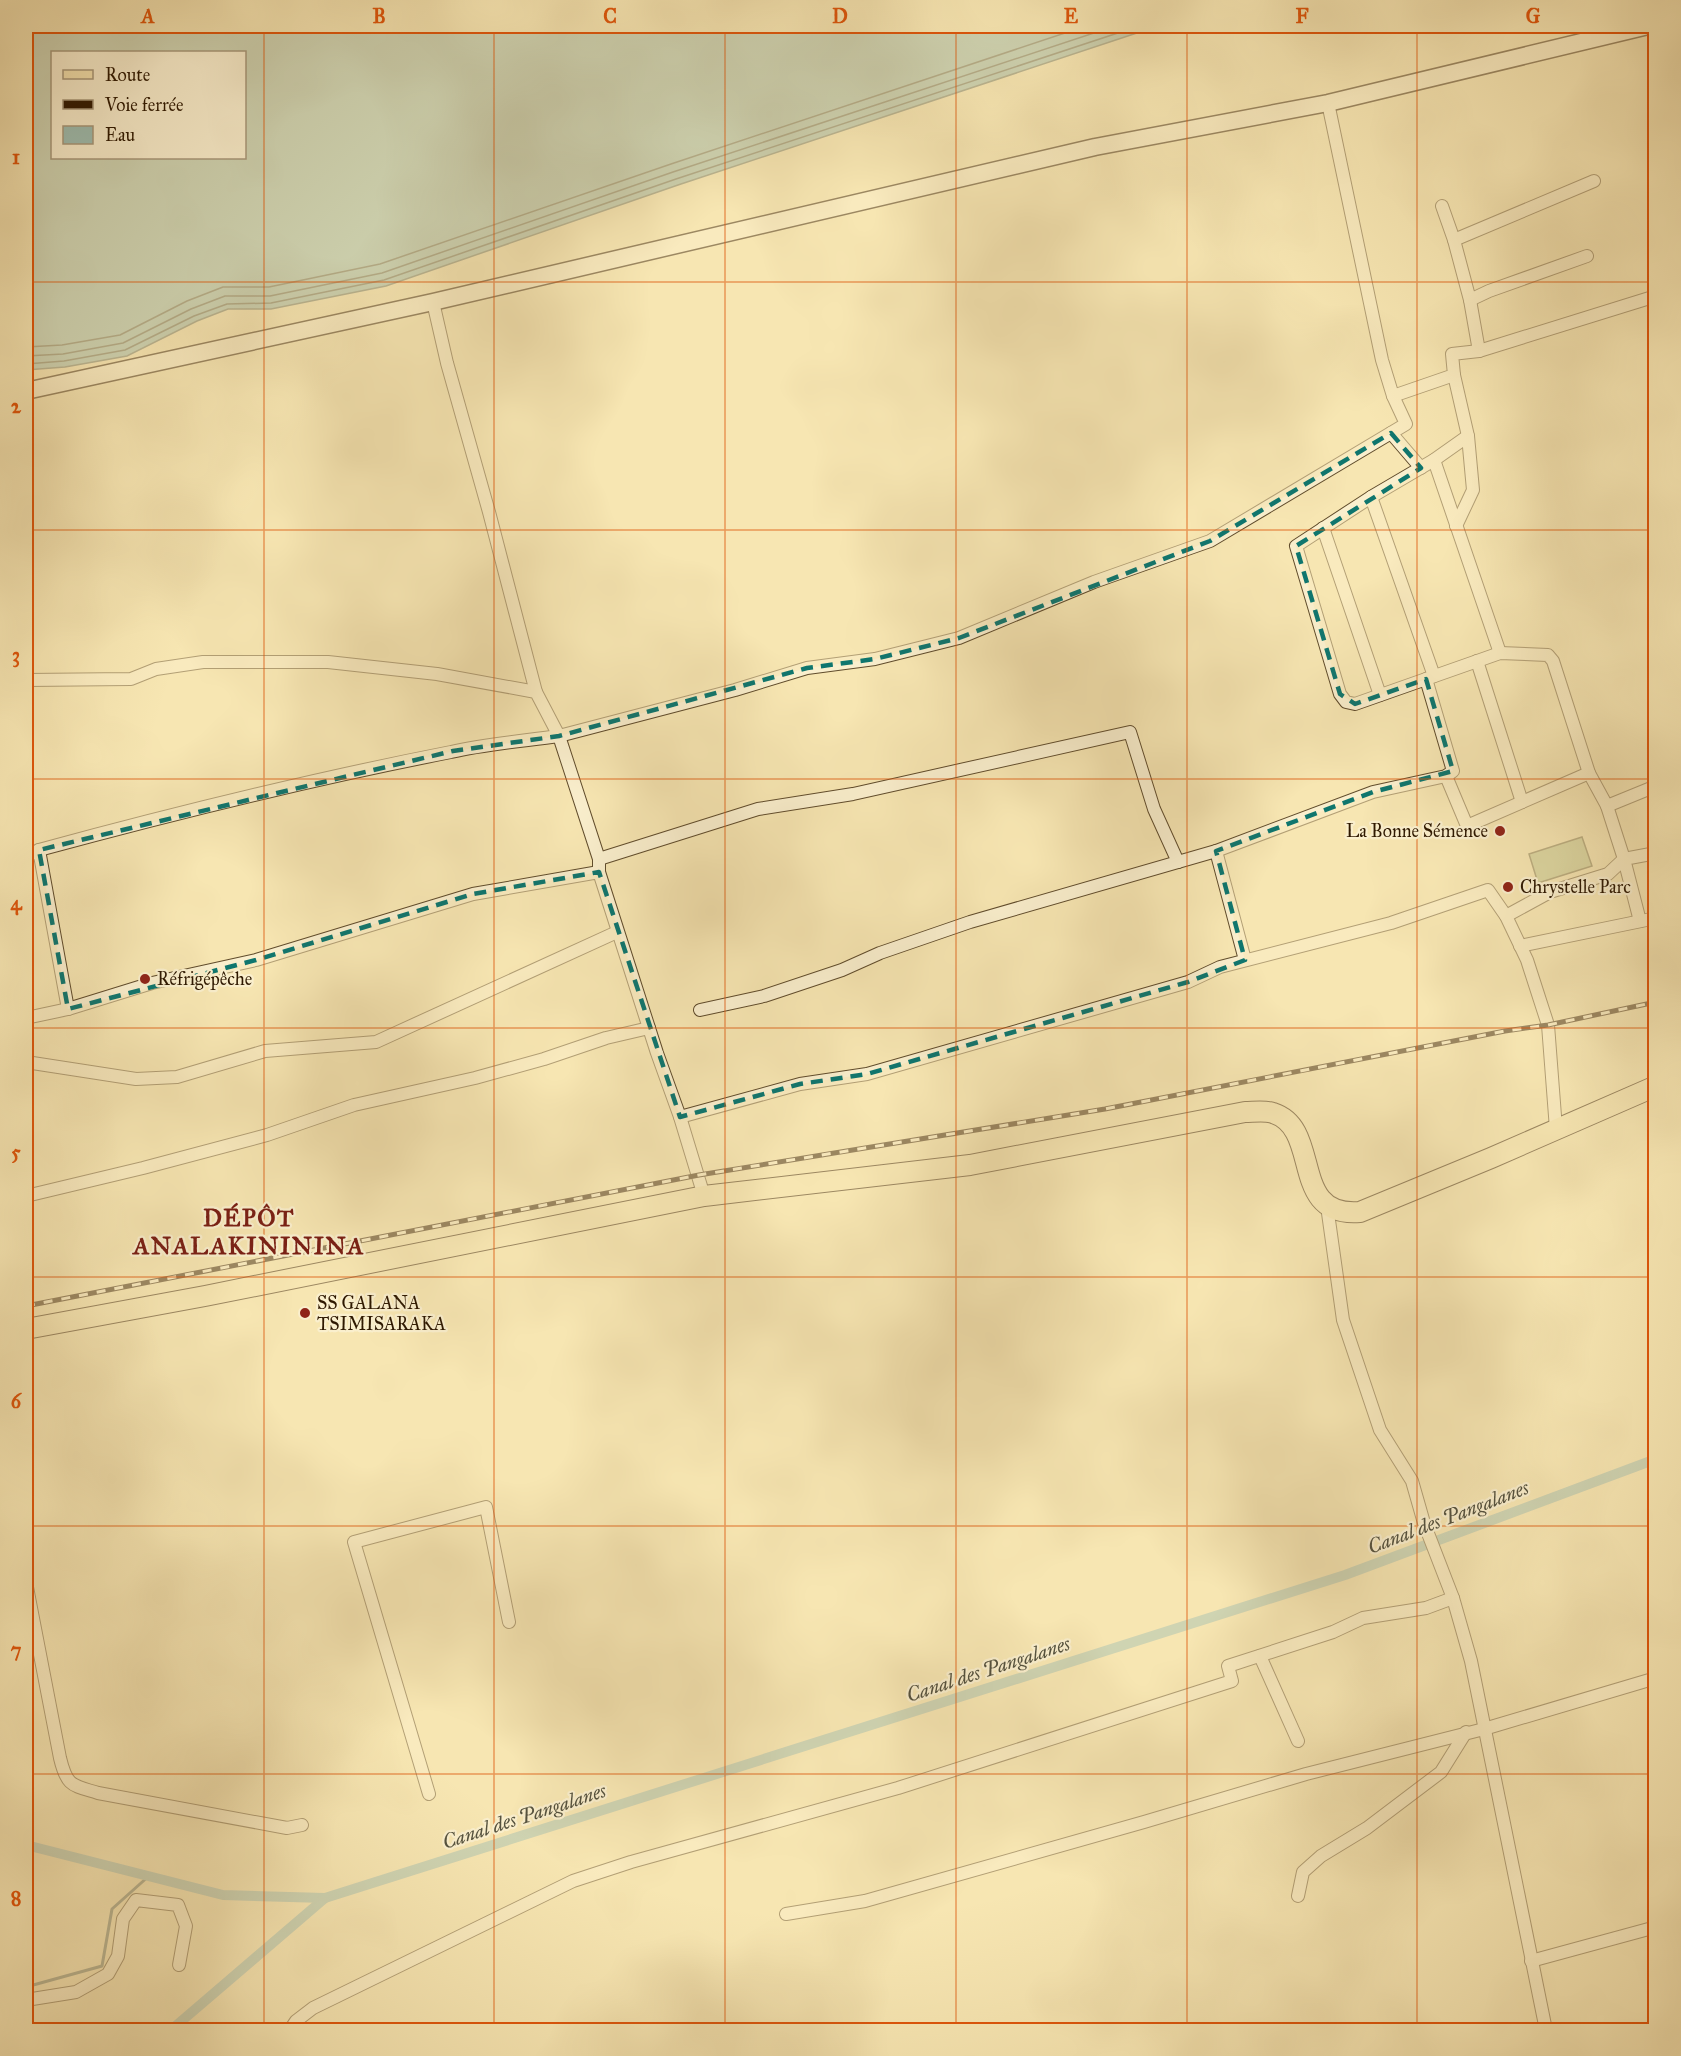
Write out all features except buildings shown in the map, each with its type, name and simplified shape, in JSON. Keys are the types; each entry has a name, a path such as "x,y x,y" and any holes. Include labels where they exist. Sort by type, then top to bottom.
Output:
{"main road":[{"path":"26,391 433,302 1095,147 1328,103 1648,26"},
{"path":"26,1328 217,1294 704,1196 970,1164 1245,1112 1272,1113 1286,1121 1296,1134 1315,1191 1326,1206 1343,1213 1360,1212 1656,1086"}],"street":[{"path":"26,857 39,850 226,802 453,751 559,735 735,690 807,668 875,659 959,638 1094,582 1210,541 1406,424 1393,396 1382,360 1328,103"},
{"path":"1454,240 1594,181"},
{"path":"1442,207 1454,240 1470,300 1479,351"},
{"path":"1470,300 1587,256"},
{"path":"1456,526 1473,490 1468,436 1454,375 1452,354 1479,351 1656,296"},
{"path":"433,302 447,363 536,692 559,735 617,932 680,1117 704,1196"},
{"path":"1393,396 1454,375"},
{"path":"1391,433 1421,468"},
{"path":"1468,436 1434,460 1371,497 1296,546 1340,694 1346,702 1355,704 1500,654 1548,655 1553,661 1589,772 1607,806 1624,858 1640,921"},
{"path":"1434,460 1500,654"},
{"path":"700,1010 764,996 842,970 880,953 970,922 1216,851 1374,792 1446,776 1453,771 1430,677 1371,497"},
{"path":"1323,528 1380,695"},
{"path":"1478,661 1522,801"},
{"path":"26,680 131,679 156,669 203,662 328,662 437,674 536,692"},
{"path":"26,1018 68,1009 152,983 256,960 473,894 599,866 758,809 852,794 1130,732 1154,809 1178,862"},
{"path":"1446,776 1467,825 1589,772"},
{"path":"1607,806 1656,786"},
{"path":"39,850 68,1009"},
{"path":"1216,851 1245,960"},
{"path":"1506,916 1550,892 1608,874 1624,858 1656,853"},
{"path":"680,1117 800,1084 867,1074 1188,982 1204,973 1245,960 1390,923 1488,890 1506,916 1527,960 1550,1031 1556,1129"},
{"path":"1520,946 1656,918"},
{"path":"26,1062 136,1079 177,1077 265,1051 376,1042 617,932"},
{"path":"26,1196 267,1135 354,1105 486,1075 606,1038 649,1028"},
{"path":"1326,1206 1343,1320 1380,1430 1412,1481 1424,1522 1453,1598 1471,1661 1546,2031"},
{"path":"26,1304 26,1328"},
{"path":"429,1794 354,1542 486,1507 509,1622"},
{"path":"26,1582 60,1758 66,1778 73,1785 98,1793 287,1828 302,1825"},
{"path":"290,2031 296,2021 313,2008 573,1881 631,1862 898,1788 1232,1681 1228,1666 1333,1632 1363,1618 1426,1608 1453,1598"},
{"path":"1260,1656 1298,1740"},
{"path":"786,1914 865,1901 1306,1774 1484,1729 1656,1678"},
{"path":"1298,1896 1303,1872 1322,1856 1367,1828 1441,1772 1466,1732"},
{"path":"26,2000 76,1992 108,1974 118,1956 123,1919 136,1900 178,1905 186,1926 178,1965"},
{"path":"1531,1961 1656,1927"}],"highlighted area":[{"path":"1391,433 1421,468 1296,546 1340,694 1355,704 1426,679 1453,771 1373,792 1216,851 1245,960 1188,982 867,1074 800,1084 680,1117 599,872 473,894 256,960 68,1009 39,850 453,751 559,736 807,668 875,659 959,638 1210,541"}],"green space":[{"path":"1582,837 1592,866 1538,883 1529,854"}],"water":[{"path":"26,26 1158,26 678,185 386,286 271,309 228,309 197,321 127,356 65,367 26,370"}],"waterway":[{"name":"Canal des Pangalanes","path":"26,1845 223,1895 325,1898 1345,1575 1656,1459"},
{"path":"26,1987 102,1966 112,1909 150,1875"},
{"name":"Canal des Pangalanes","path":"171,2030 325,1898"}],"railway":[{"path":"26,1306 699,1175 1105,1109 1505,1031 1548,1025 1656,1002"}],"place":[{"name":"La Bonne Sémence","path":"1500,831"},
{"name":"Chrystelle Parc","path":"1508,887"},
{"name":"Réfrigépêche","path":"145,979"},
{"name":"SS GALANA TSIMISARAKA","path":"305,1313"}],"district":[{"name":"DÉPÔT ANALAKINININA","path":"249,1232"}]}
